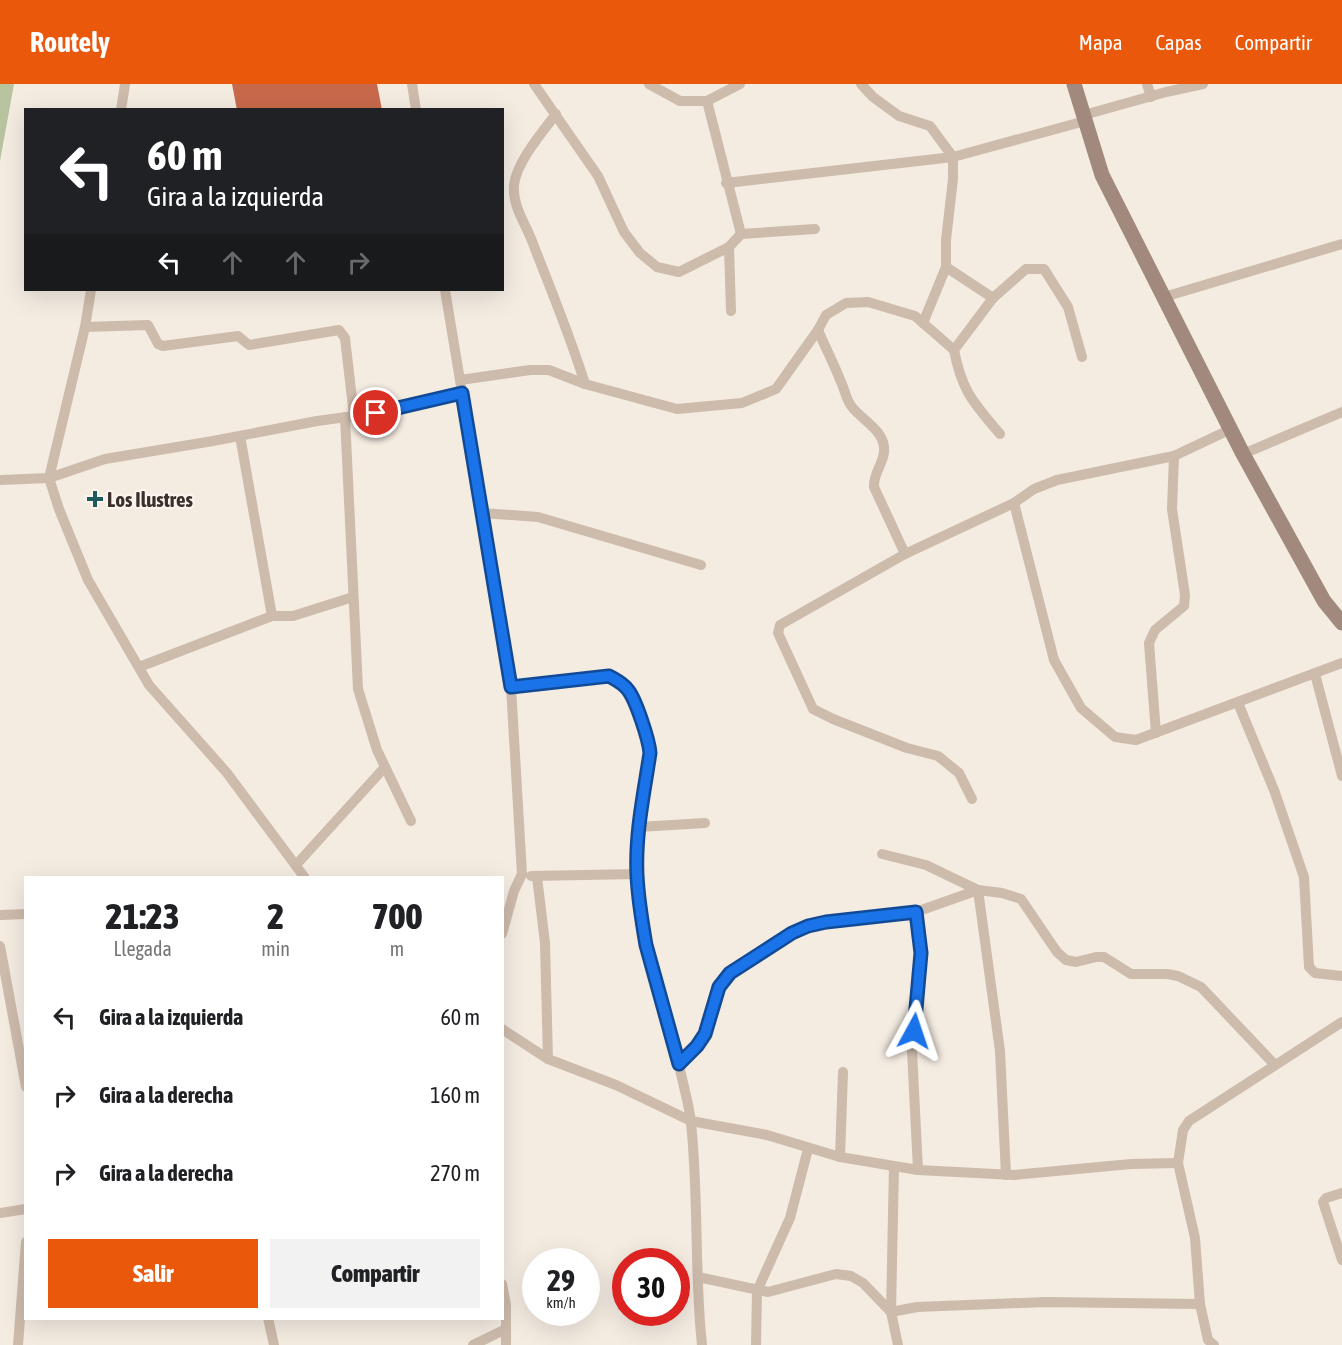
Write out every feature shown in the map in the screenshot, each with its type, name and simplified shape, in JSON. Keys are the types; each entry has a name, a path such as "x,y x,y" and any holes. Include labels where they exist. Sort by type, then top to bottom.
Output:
{"street":[{"path":"121,108 125,84"},
{"path":"411,84 416,108"},
{"path":"536,84 598,176 624,232 640,253 657,267 679,272 729,246 741,234 815,229"},
{"path":"649,84 680,101 707,101 740,84"},
{"path":"861,84 899,116 930,126 953,157 946,267 922,323"},
{"path":"1074,84 1102,175 1243,454 1324,601 1342,622"},
{"path":"1147,84 1151,97"},
{"path":"726,183 953,157 1151,97 1203,84"},
{"path":"707,101 726,183 741,234"},
{"path":"556,114 526,153 514,184 517,208 529,232 585,384"},
{"path":"1164,297 1342,244"},
{"path":"729,246 731,311"},
{"path":"946,267 993,297"},
{"path":"954,350 993,297 1026,268 1044,270 1068,307 1082,357"},
{"path":"91,291 85,327 49,478 59,509 88,580 149,685 227,773 304,876"},
{"path":"445,291 511,687 522,874 514,891 504,927"},
{"path":"460,380 530,370 549,370 585,384 677,409 742,403 776,389 826,315 846,303 868,302 915,316 954,350 959,374 970,398 1000,434"},
{"path":"85,327 148,325 158,344 163,346 238,336 249,345 339,330 345,338 358,689 377,750 411,821"},
{"path":"818,330 848,402 877,430 884,452 873,479 874,487 905,554"},
{"path":"0,480 49,478 105,459 316,421 376,413 462,393"},
{"path":"1243,454 1342,412"},
{"path":"972,799 959,773 938,756 907,748 813,709 778,633 780,625 905,554 1014,504 1034,489 1057,480 1174,456 1231,429"},
{"path":"240,436 272,616"},
{"path":"1156,733 1149,643 1155,630 1184,606 1185,595 1172,509 1174,456"},
{"path":"1014,504 1054,660 1082,708 1114,737 1136,740 1342,663"},
{"path":"482,513 538,517 701,565"},
{"path":"139,667 272,616 293,616 353,597"},
{"path":"1315,674 1342,776"},
{"path":"511,687 609,676 620,682 630,692 649,742 650,753 639,827 637,874 646,945 679,1064 691,1121 702,1345"},
{"path":"1238,703 1274,790 1304,877 1309,967 1315,972 1342,975"},
{"path":"296,865 385,767"},
{"path":"639,827 705,823"},
{"path":"882,854 926,866 978,890 1002,893 1021,899 1057,952 1066,960 1076,962 1104,957 1111,960 1119,969 1131,974 1178,976 1201,987 1275,1065"},
{"path":"522,874 537,877 637,874"},
{"path":"537,877 545,943 548,1059"},
{"path":"679,1064 697,1046 705,1034 723,979 792,933 826,922 916,912 978,890"},
{"path":"978,890 1000,1051 1006,1175"},
{"path":"916,912 921,953 912,1051 918,1170"},
{"path":"0,915 24,914"},
{"path":"0,946 24,1076"},
{"path":"1214,1345 1208,1340 1200,1304 1195,1238 1178,1163 1184,1130 1189,1121 1342,1022"},
{"path":"504,1030 548,1059 616,1085 691,1121 767,1135 840,1157 918,1170 1006,1175 1078,1171 1131,1164 1178,1163"},
{"path":"840,1157 843,1072"},
{"path":"756,1345 757,1291 790,1218 808,1149"},
{"path":"894,1166 891,1312 898,1345"},
{"path":"1342,1193 1326,1198 1323,1202 1342,1260"},
{"path":"0,1213 24,1209"},
{"path":"18,1345 24,1268"},
{"path":"698,1277 768,1292 837,1274 851,1276 863,1283 891,1312"},
{"path":"504,1294 506,1345"},
{"path":"891,1312 917,1307 1045,1302 1200,1304"},
{"path":"268,1320 274,1345"},
{"path":"473,1345 506,1329"}],"green space":[{"path":"0,84 14,84 0,161"}],"building":[{"path":"232,84 377,84 382,108 237,108"}],"place":[{"name":"Los Ilustres","path":"95,499"}],"route":[{"path":"376,413 462,393 511,687 609,676 620,682 630,692 649,742 650,753 639,827 637,874 643,927 679,1064 697,1046 705,1034 723,979 792,933 826,922 916,912 921,953 914,1031"}]}
